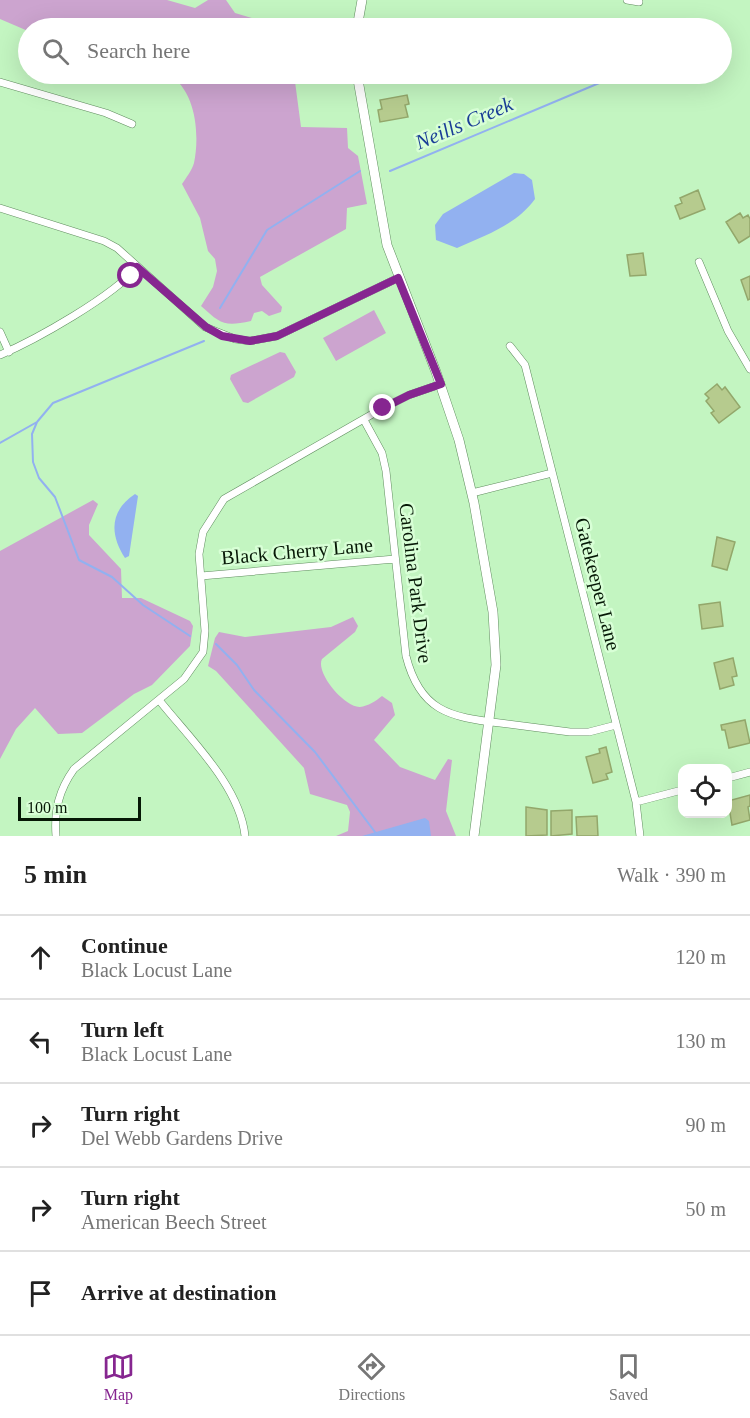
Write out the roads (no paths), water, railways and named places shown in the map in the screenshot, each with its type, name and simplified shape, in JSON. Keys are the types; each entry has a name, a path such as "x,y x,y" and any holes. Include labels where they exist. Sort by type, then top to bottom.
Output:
{"street":[{"path":"359,18 362,0"},
{"path":"627,0 639,2"},
{"path":"0,82 106,113 132,124"},
{"path":"359,84 385,236 398,278 441,384 472,493 496,633 496,665 474,836"},
{"path":"0,208 104,240 117,248 206,327 222,336 250,341 277,336 398,278"},
{"path":"699,262 729,331 750,369"},
{"path":"0,355 119,286 137,267"},
{"path":"0,332 9,351"},
{"name":"Gatekeeper Lane","path":"510,346 525,365 636,802 640,836"},
{"path":"56,836 57,800 64,783 74,769 184,679 203,652 205,632 199,554 203,532 224,499 409,395 441,384"},
{"name":"Carolina Park Drive","path":"364,420 382,453 386,471 406,656 416,685 440,708 458,718 570,732 589,732 616,725"},
{"path":"472,493 552,473"},
{"name":"Black Cherry Lane","path":"201,576 395,559"},
{"path":"159,700 234,795 244,823 245,836"},
{"path":"732,777 750,772"},
{"path":"636,802 678,791"}],"water":[{"path":"514,173 524,174 532,180 535,199 519,216 489,234 457,248 436,240 435,225 443,214"},
{"path":"135,494 138,496 129,556 125,558 115,532 116,516 126,501"},
{"path":"425,818 429,821 431,836 362,836"}],"waterway":[{"name":"Neills Creek","path":"390,171 597,84"},
{"name":"Neills Creek","path":"220,308 267,230 360,171"},
{"name":"Neills Creek","path":"0,443 37,422 53,403 204,341"},
{"path":"37,422 32,434 33,462 39,478 55,497 79,560 112,577 143,605 190,636"},
{"path":"216,644 237,665 254,690 315,752 378,836"}]}
